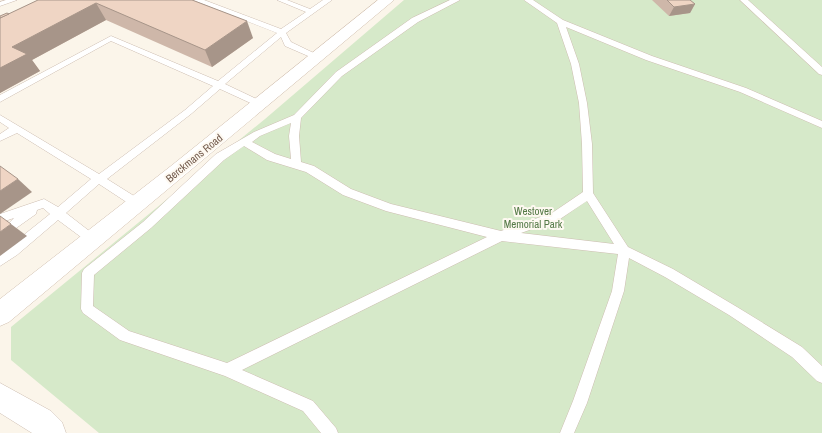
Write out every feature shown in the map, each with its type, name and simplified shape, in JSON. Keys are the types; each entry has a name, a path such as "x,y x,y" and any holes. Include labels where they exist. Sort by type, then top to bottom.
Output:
{"main road":[{"name":"Berckmans Road","path":"0,314 138,204 387,0"},
{"path":"0,397 40,429"}],"lane":[{"path":"0,4 13,0"},
{"path":"197,0 282,32 288,44 318,57"},
{"path":"280,0 312,12"},
{"path":"0,262 28,240 57,213 188,112 282,32 328,0"},
{"path":"331,433 308,406 227,370 125,336 87,309 88,272 147,225 220,157 257,134 297,117 340,74 415,20 456,0"},
{"path":"528,0 560,22 649,58 743,90 822,125"},
{"path":"744,0 822,72"},
{"path":"560,22 575,64 583,103 587,144 588,194 624,250 618,292 580,403 568,433"},
{"path":"0,99 111,38 260,104"},
{"path":"296,165 294,136 297,117"},
{"path":"0,118 138,204"},
{"path":"0,138 17,128"},
{"path":"244,142 271,157 310,170 347,192 390,208 501,236 624,250 669,273 733,310 797,352 822,376"},
{"path":"227,370 310,328 501,236 556,216 588,194"},
{"path":"44,203 93,240"},
{"path":"2,218 44,203"},
{"path":"12,226 44,203"}],"green space":[{"name":"Westover Memorial Park","path":"404,0 822,0 822,433 99,433 11,360 11,327 265,119"}],"building":[{"path":"38,0 192,0 247,21 205,50 96,3 12,47 27,54 0,68 0,18"},
{"path":"667,0 690,0 695,4 674,7"},
{"path":"7,13 9,14 0,18 0,16"},
{"path":"0,166 18,179 0,191"},
{"path":"0,216 11,224 0,232"}]}
